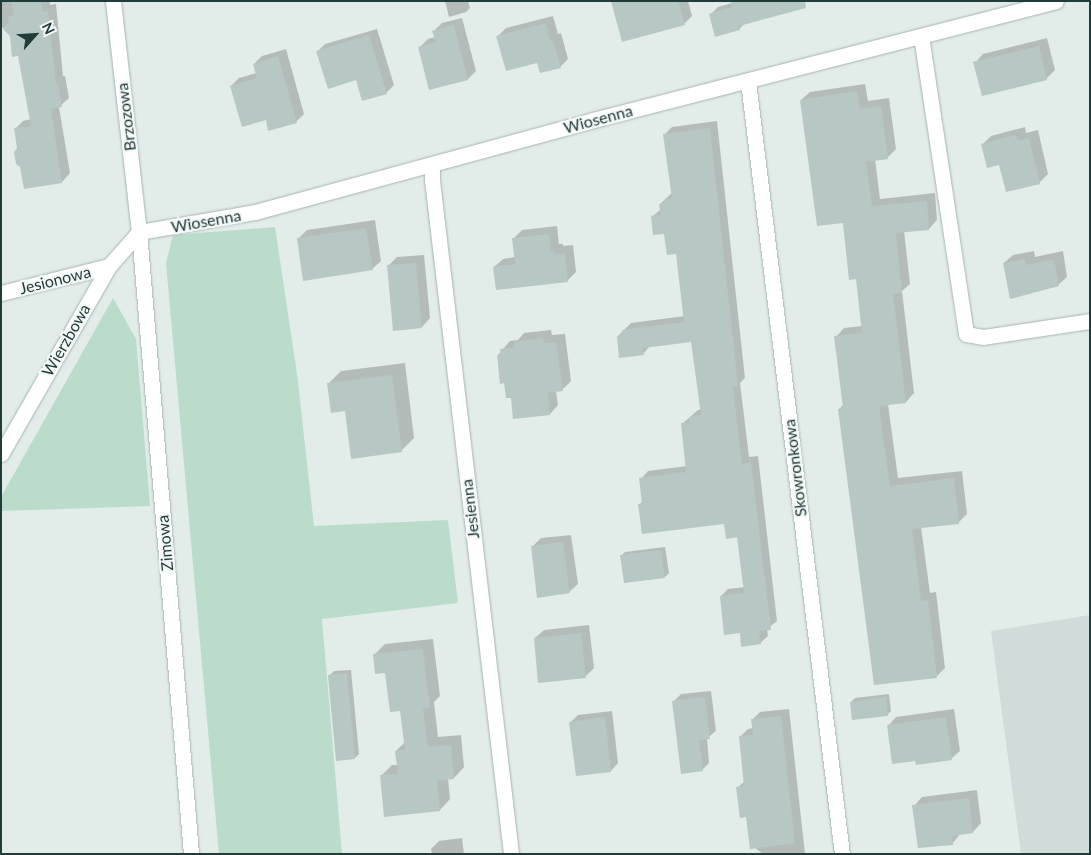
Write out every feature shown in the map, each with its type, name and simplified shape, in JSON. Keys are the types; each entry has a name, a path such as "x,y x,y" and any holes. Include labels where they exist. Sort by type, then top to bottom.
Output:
{"street":[{"name":"Brzozowa","path":"113,1 139,232"},
{"name":"Wiosenna","path":"139,232 255,212 592,120 1056,1"},
{"path":"921,36 966,334 983,337 1090,320"},
{"name":"Skowronkowa","path":"748,81 842,854"},
{"name":"Jesienna","path":"432,165 433,190 510,854"},
{"name":"Wierzbowa","path":"1,454 109,266 139,232"},
{"name":"Zimowa","path":"139,232 192,854"},
{"name":"Jesionowa","path":"1,293 109,266"}],"shaded area":[{"path":"1090,615 1090,854 1021,854 991,631"}],"green space":[{"path":"275,227 297,374 314,526 448,520 458,603 322,619 342,854 219,854 166,263 173,235"},
{"path":"113,298 136,339 150,506 1,511 1,497"}],"building":[{"path":"12,1 41,1 42,12 48,11 56,84 58,83 62,107 51,109 62,183 24,189 20,167 16,164 14,152 17,148 14,128 31,126 18,56 12,57 10,36 3,29 9,21 8,16 13,15"},
{"path":"611,1 678,1 685,25 622,42"},
{"path":"731,1 805,1 806,8 739,26 740,30 715,37 709,14 732,7"},
{"path":"546,23 550,41 553,40 561,68 540,73 537,63 506,71 496,36"},
{"path":"454,25 468,80 429,90 418,47 436,42 432,31"},
{"path":"369,35 387,94 362,101 356,80 328,89 316,51"},
{"path":"1039,46 1047,80 982,96 973,62"},
{"path":"278,56 297,123 268,131 266,120 242,127 230,86 257,78 253,64"},
{"path":"857,91 860,109 881,106 888,159 866,162 872,206 927,201 929,230 896,233 902,293 893,294 906,403 879,406 890,486 954,478 959,524 912,529 921,601 928,600 937,678 874,685 838,409 843,408 834,336 862,333 856,279 849,280 843,223 817,226 800,100"},
{"path":"710,128 738,386 733,387 742,464 751,462 771,630 759,631 761,644 741,647 740,633 724,635 720,596 744,593 737,537 726,539 724,524 642,534 638,504 642,504 639,478 686,472 681,423 690,422 689,417 701,415 691,342 643,348 644,355 619,358 617,336 623,335 622,330 684,322 676,254 667,255 664,234 653,235 651,216 661,215 659,204 664,203 664,200 672,198 663,134"},
{"path":"1016,135 1018,141 1029,138 1040,184 1006,192 999,165 987,168 981,144"},
{"path":"366,228 373,270 303,281 297,238"},
{"path":"549,234 551,252 555,254 565,253 568,282 496,290 493,267 515,264 512,238"},
{"path":"1025,259 1026,265 1054,259 1059,286 1010,299 1003,263"},
{"path":"416,263 422,328 393,331 387,265"},
{"path":"543,338 544,343 556,342 563,391 548,393 550,415 513,419 511,398 506,398 504,383 500,384 497,355 501,355 500,349 515,347 514,342"},
{"path":"392,375 402,452 351,459 345,411 331,413 327,383"},
{"path":"563,542 570,593 537,598 531,546"},
{"path":"661,550 665,578 624,583 620,555"},
{"path":"581,633 586,678 538,683 534,638"},
{"path":"423,649 430,708 423,709 428,747 451,745 454,779 437,781 440,811 384,817 380,775 398,774 395,751 405,750 400,711 390,712 385,673 375,674 373,654"},
{"path":"347,673 355,759 336,761 328,675"},
{"path":"705,697 710,739 699,740 703,771 681,774 672,701"},
{"path":"886,697 888,716 852,720 850,702"},
{"path":"781,716 795,843 750,849 746,817 740,818 736,787 744,786 739,736 753,735 751,719"},
{"path":"605,717 611,772 576,776 569,722"},
{"path":"946,717 952,760 916,765 915,761 892,764 887,725"},
{"path":"969,798 973,833 952,836 953,845 918,848 912,805"}]}
